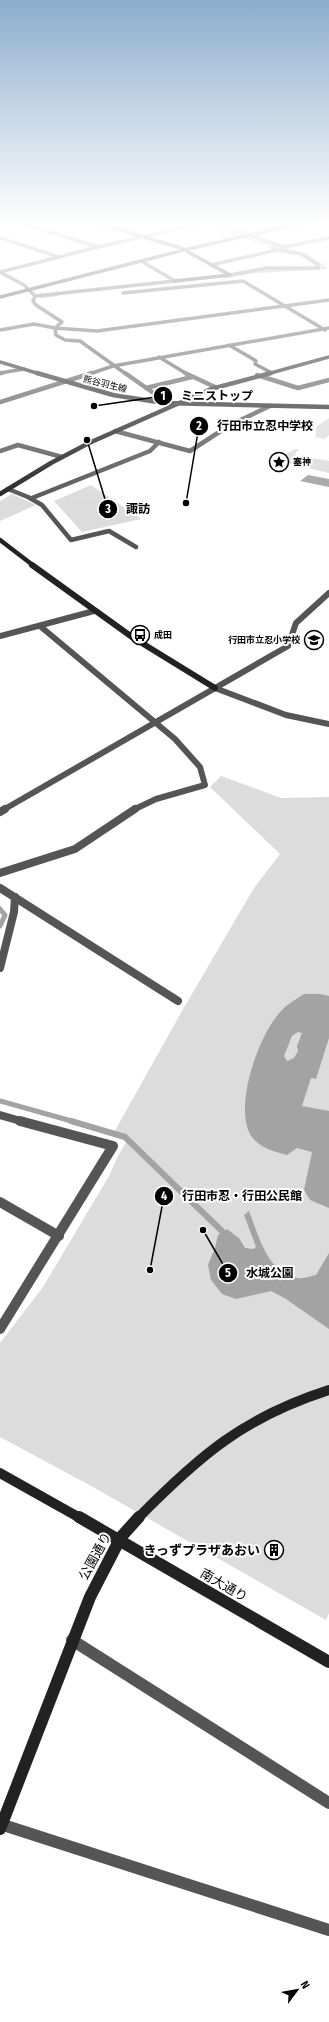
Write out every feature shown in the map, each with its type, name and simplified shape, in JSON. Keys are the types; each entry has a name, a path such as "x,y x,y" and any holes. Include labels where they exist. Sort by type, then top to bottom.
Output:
{"street":[{"path":"53,316 62,322 55,328"},
{"path":"0,330 34,324 55,328 97,331 207,316"},
{"path":"303,316 329,332"},
{"path":"55,328 56,335 65,340 80,341 113,366 162,399 164,403"},
{"path":"0,402 113,366 326,329"},
{"path":"229,345 244,356 256,361 255,364 270,372"},
{"path":"159,357 192,377 215,387"},
{"path":"0,494 62,457 215,387 329,357"},
{"name":"熊谷羽生線","path":"0,362 113,395 164,403 329,407"},
{"path":"0,373 24,369"},
{"path":"257,375 298,388 329,380"},
{"path":"146,388 192,377"},
{"path":"115,432 190,451 230,425 270,406"},
{"path":"32,498 150,451 159,442"},
{"path":"0,451 18,445 62,457"},
{"path":"8,489 32,498 46,508 66,536 71,540 109,531 136,547"},
{"path":"0,540 94,611 187,672 215,688 281,712 318,723 329,724"},
{"path":"0,812 288,646 296,623 329,593"},
{"path":"0,630 3,635 94,611"},
{"path":"0,873 75,849 130,812 156,799 205,785 200,767 175,738 155,723 40,626"},
{"path":"0,888 178,1001"},
{"path":"0,968 14,912 15,897"},
{"path":"0,1115 113,1146 59,1236 0,1329"},
{"path":"0,1202 59,1236"},
{"name":"公園通り","path":"0,1826 72,1640 96,1586 120,1540 158,1496 189,1466 223,1440 251,1423 287,1405 329,1390"},
{"name":"南大通り","path":"0,1473 120,1540 329,1662"},
{"path":"72,1640 329,1803"},
{"path":"0,1826 329,1930"}],"shaded area":[{"path":"329,418 329,435 325,439 315,437 317,426"},
{"path":"295,449 299,449 294,455 329,461 329,473 287,463 282,459 282,456"},
{"path":"308,475 329,479 329,487 300,481"},
{"path":"91,485 141,519 82,532 54,501"},
{"path":"12,494 36,505 0,521 0,501"},
{"path":"221,776 281,798 329,797 329,1613 326,1620 93,1487 0,1437 0,1343 43,1287 109,1176 127,1141 112,1136 182,1011 254,888 280,854 210,787"},
{"path":"304,994 320,994 329,996 329,1038 316,1079 311,1078 302,1106 329,1111 329,1208 310,1200 304,1190 312,1152 297,1148 287,1155 265,1148 252,1137 249,1132 246,1119 245,1103 252,1067 266,1032 275,1018 286,1006","holes":["298,1032 302,1033 297,1046 298,1051 294,1058 287,1061 284,1056 292,1036"]},
{"path":"249,1211 266,1252 279,1269 287,1275 305,1278 316,1275 329,1253 329,1329 286,1299 271,1291 236,1299 222,1294 211,1280 208,1265 215,1248 218,1235 227,1229 239,1238 245,1248 253,1249 256,1247 244,1215"}],"waterway":[{"path":"0,909 5,915 0,926"},
{"path":"0,1101 75,1122"},
{"path":"71,1121 125,1137 227,1236"}],"place":[{"name":"ミニストップ","path":"94,406"},
{"name":"諏訪","path":"87,440"},
{"name":"塞神","path":"279,462"},
{"name":"行田市立忍中学校","path":"186,503"},
{"name":"成田","path":"140,635"},
{"name":"行田市立忍小学校","path":"314,640"},
{"name":"水城公園","path":"203,1230"},
{"name":"行田市忍・行田公民館","path":"150,1270"},
{"name":"きっずプラザあおい","path":"274,1550"}]}
